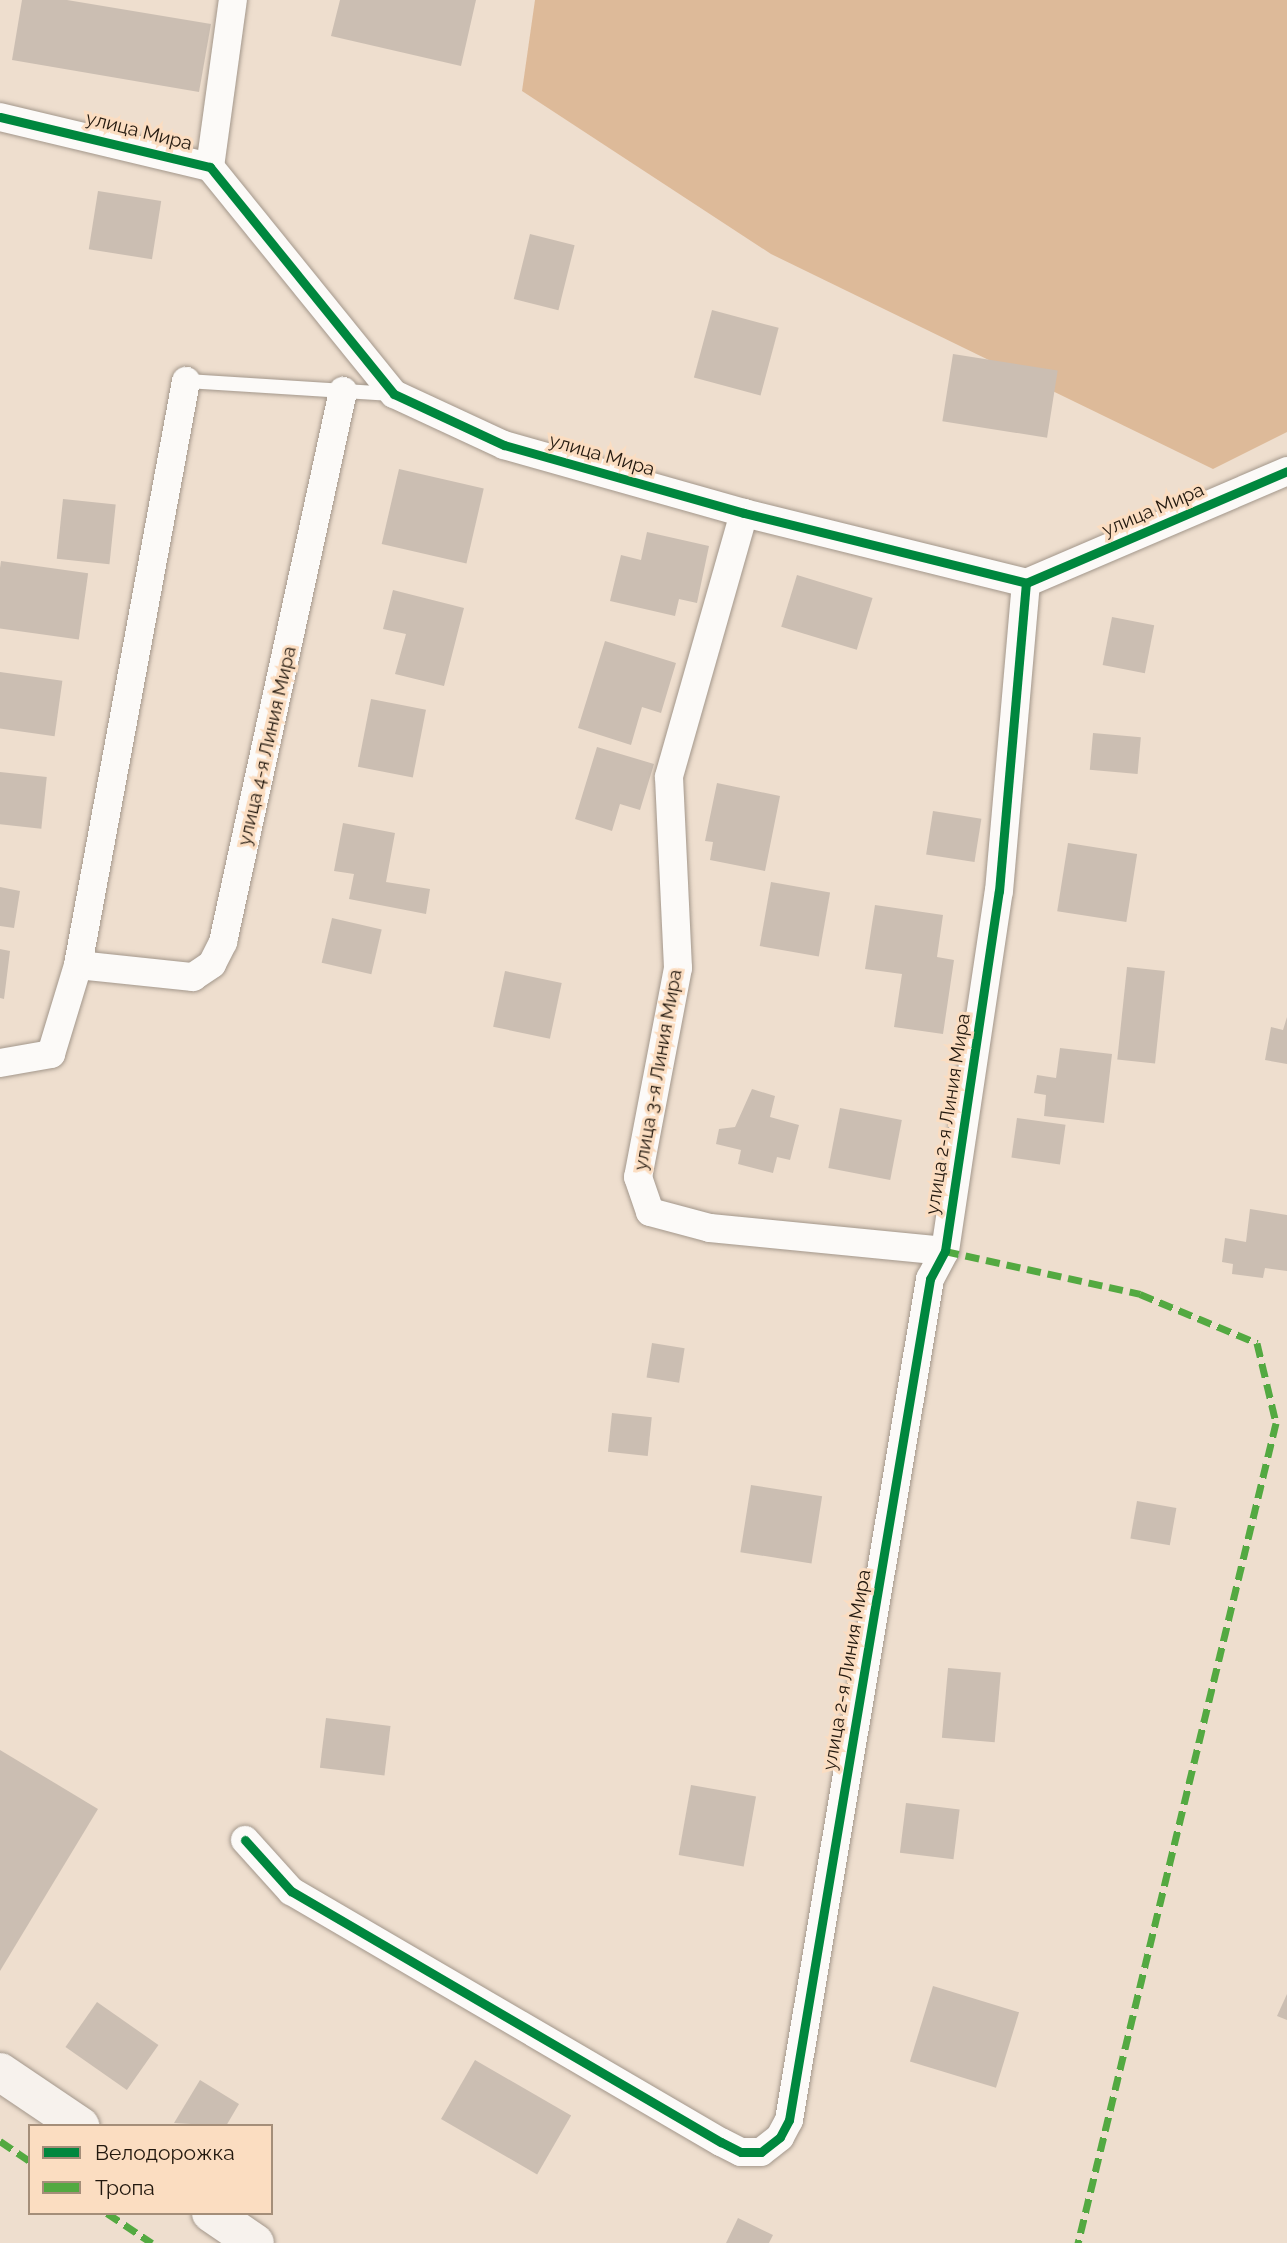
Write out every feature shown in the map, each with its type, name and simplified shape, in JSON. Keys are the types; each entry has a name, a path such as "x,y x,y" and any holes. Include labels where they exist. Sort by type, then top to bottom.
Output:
{"main road":[{"path":"0,2073 77,2124"},
{"path":"214,2215 256,2243"}],"street":[{"path":"210,167 233,0"},
{"name":"улица Мира","path":"0,117 210,167 394,394 504,445 744,513 1026,583 1287,471"},
{"path":"0,1063 51,1054 78,965 186,381"},
{"name":"улица 4-я Линия Мира","path":"78,965 193,977 212,964 223,942 343,391"},
{"name":"улица 3-я Линия Мира","path":"744,513 669,777 678,968 638,1177 650,1212 710,1228 945,1251"},
{"name":"улица 2-я Линия Мира","path":"245,1840 292,1891 720,2141 741,2152 761,2152 780,2137 789,2120 930,1279 945,1251 999,891 1026,583"}],"lane":[{"path":"186,381 394,394"}],"shaded area":[{"path":"535,0 1287,0 1287,432 1213,469 771,254 522,91"}],"building":[{"path":"22,0 67,0 211,24 199,92 12,60"},
{"path":"340,0 476,0 461,66 331,36"},
{"path":"98,191 161,201 152,259 89,249"},
{"path":"530,234 575,245 558,310 514,299"},
{"path":"712,310 779,328 761,395 694,378"},
{"path":"953,354 1058,371 1047,438 942,421"},
{"path":"399,469 484,489 466,564 382,544"},
{"path":"63,499 116,505 109,564 57,559"},
{"path":"647,532 709,546 697,603 679,599 675,616 610,601 621,555 641,560"},
{"path":"1,561 88,573 79,640 0,629"},
{"path":"797,575 873,598 857,650 781,627"},
{"path":"393,590 464,608 444,686 395,674 406,634 383,629"},
{"path":"1112,617 1154,625 1145,673 1103,665"},
{"path":"605,641 676,663 661,713 642,707 631,745 578,728"},
{"path":"0,672 62,681 55,736 0,729"},
{"path":"371,699 426,710 413,777 358,767"},
{"path":"1093,733 1141,737 1138,774 1090,770"},
{"path":"597,747 654,764 640,810 620,804 612,831 575,819"},
{"path":"0,772 47,777 41,829 0,824"},
{"path":"717,783 780,796 765,871 710,860 713,842 705,841"},
{"path":"933,811 981,819 975,862 926,854"},
{"path":"343,823 395,833 386,882 430,889 426,914 349,899 354,874 334,871"},
{"path":"1068,843 1137,854 1126,922 1057,911"},
{"path":"771,882 830,892 819,956 760,946"},
{"path":"0,887 20,891 14,928 0,926"},
{"path":"875,905 943,915 937,957 954,960 943,1034 894,1027 902,974 865,969"},
{"path":"332,918 382,929 371,974 322,963"},
{"path":"0,949 10,951 4,999 0,998"},
{"path":"1127,967 1165,971 1155,1063 1117,1059"},
{"path":"505,971 562,983 550,1039 493,1027"},
{"path":"1287,1017 1287,1064 1265,1060 1271,1027 1283,1030"},
{"path":"1060,1048 1112,1054 1104,1123 1044,1116 1046,1095 1034,1093 1037,1075 1056,1078"},
{"path":"752,1089 775,1096 770,1117 799,1125 790,1160 777,1157 773,1173 738,1164 741,1150 716,1144 719,1129 735,1127"},
{"path":"840,1108 902,1120 890,1180 828,1168"},
{"path":"1017,1118 1066,1125 1060,1164 1011,1158"},
{"path":"1250,1209 1287,1215 1287,1271 1265,1268 1263,1278 1232,1274 1233,1264 1222,1262 1225,1238 1246,1242"},
{"path":"652,1343 685,1348 679,1383 647,1378"},
{"path":"612,1413 652,1417 648,1456 608,1452"},
{"path":"751,1485 822,1496 811,1563 740,1552"},
{"path":"1137,1501 1176,1508 1170,1545 1130,1538"},
{"path":"948,1668 1001,1673 995,1742 942,1738"},
{"path":"326,1718 391,1726 384,1776 320,1768"},
{"path":"0,1750 98,1809 0,1971"},
{"path":"691,1785 756,1796 744,1866 679,1855"},
{"path":"906,1803 960,1810 954,1859 900,1853"},
{"path":"933,1986 1019,2012 996,2088 910,2062"},
{"path":"1287,1994 1287,2020 1277,2016"},
{"path":"97,2002 158,2045 127,2090 65,2047"},
{"path":"475,2060 571,2116 537,2174 441,2119"},
{"path":"200,2080 239,2104 227,2124 174,2123"},
{"path":"738,2218 773,2235 769,2243 726,2243"}],"marked path":[{"path":"945,1251 1140,1294 1257,1343 1276,1423 1078,2243"},
{"path":"0,2141 28,2160"},
{"path":"110,2215 152,2243"}],"cycle path":[{"path":"0,117 210,167 394,394 504,445 744,513 1026,583 1287,471"},
{"path":"245,1840 291,1891 721,2142 741,2152 761,2152 780,2137 789,2120 930,1279 945,1251 999,891 1026,583"}]}
